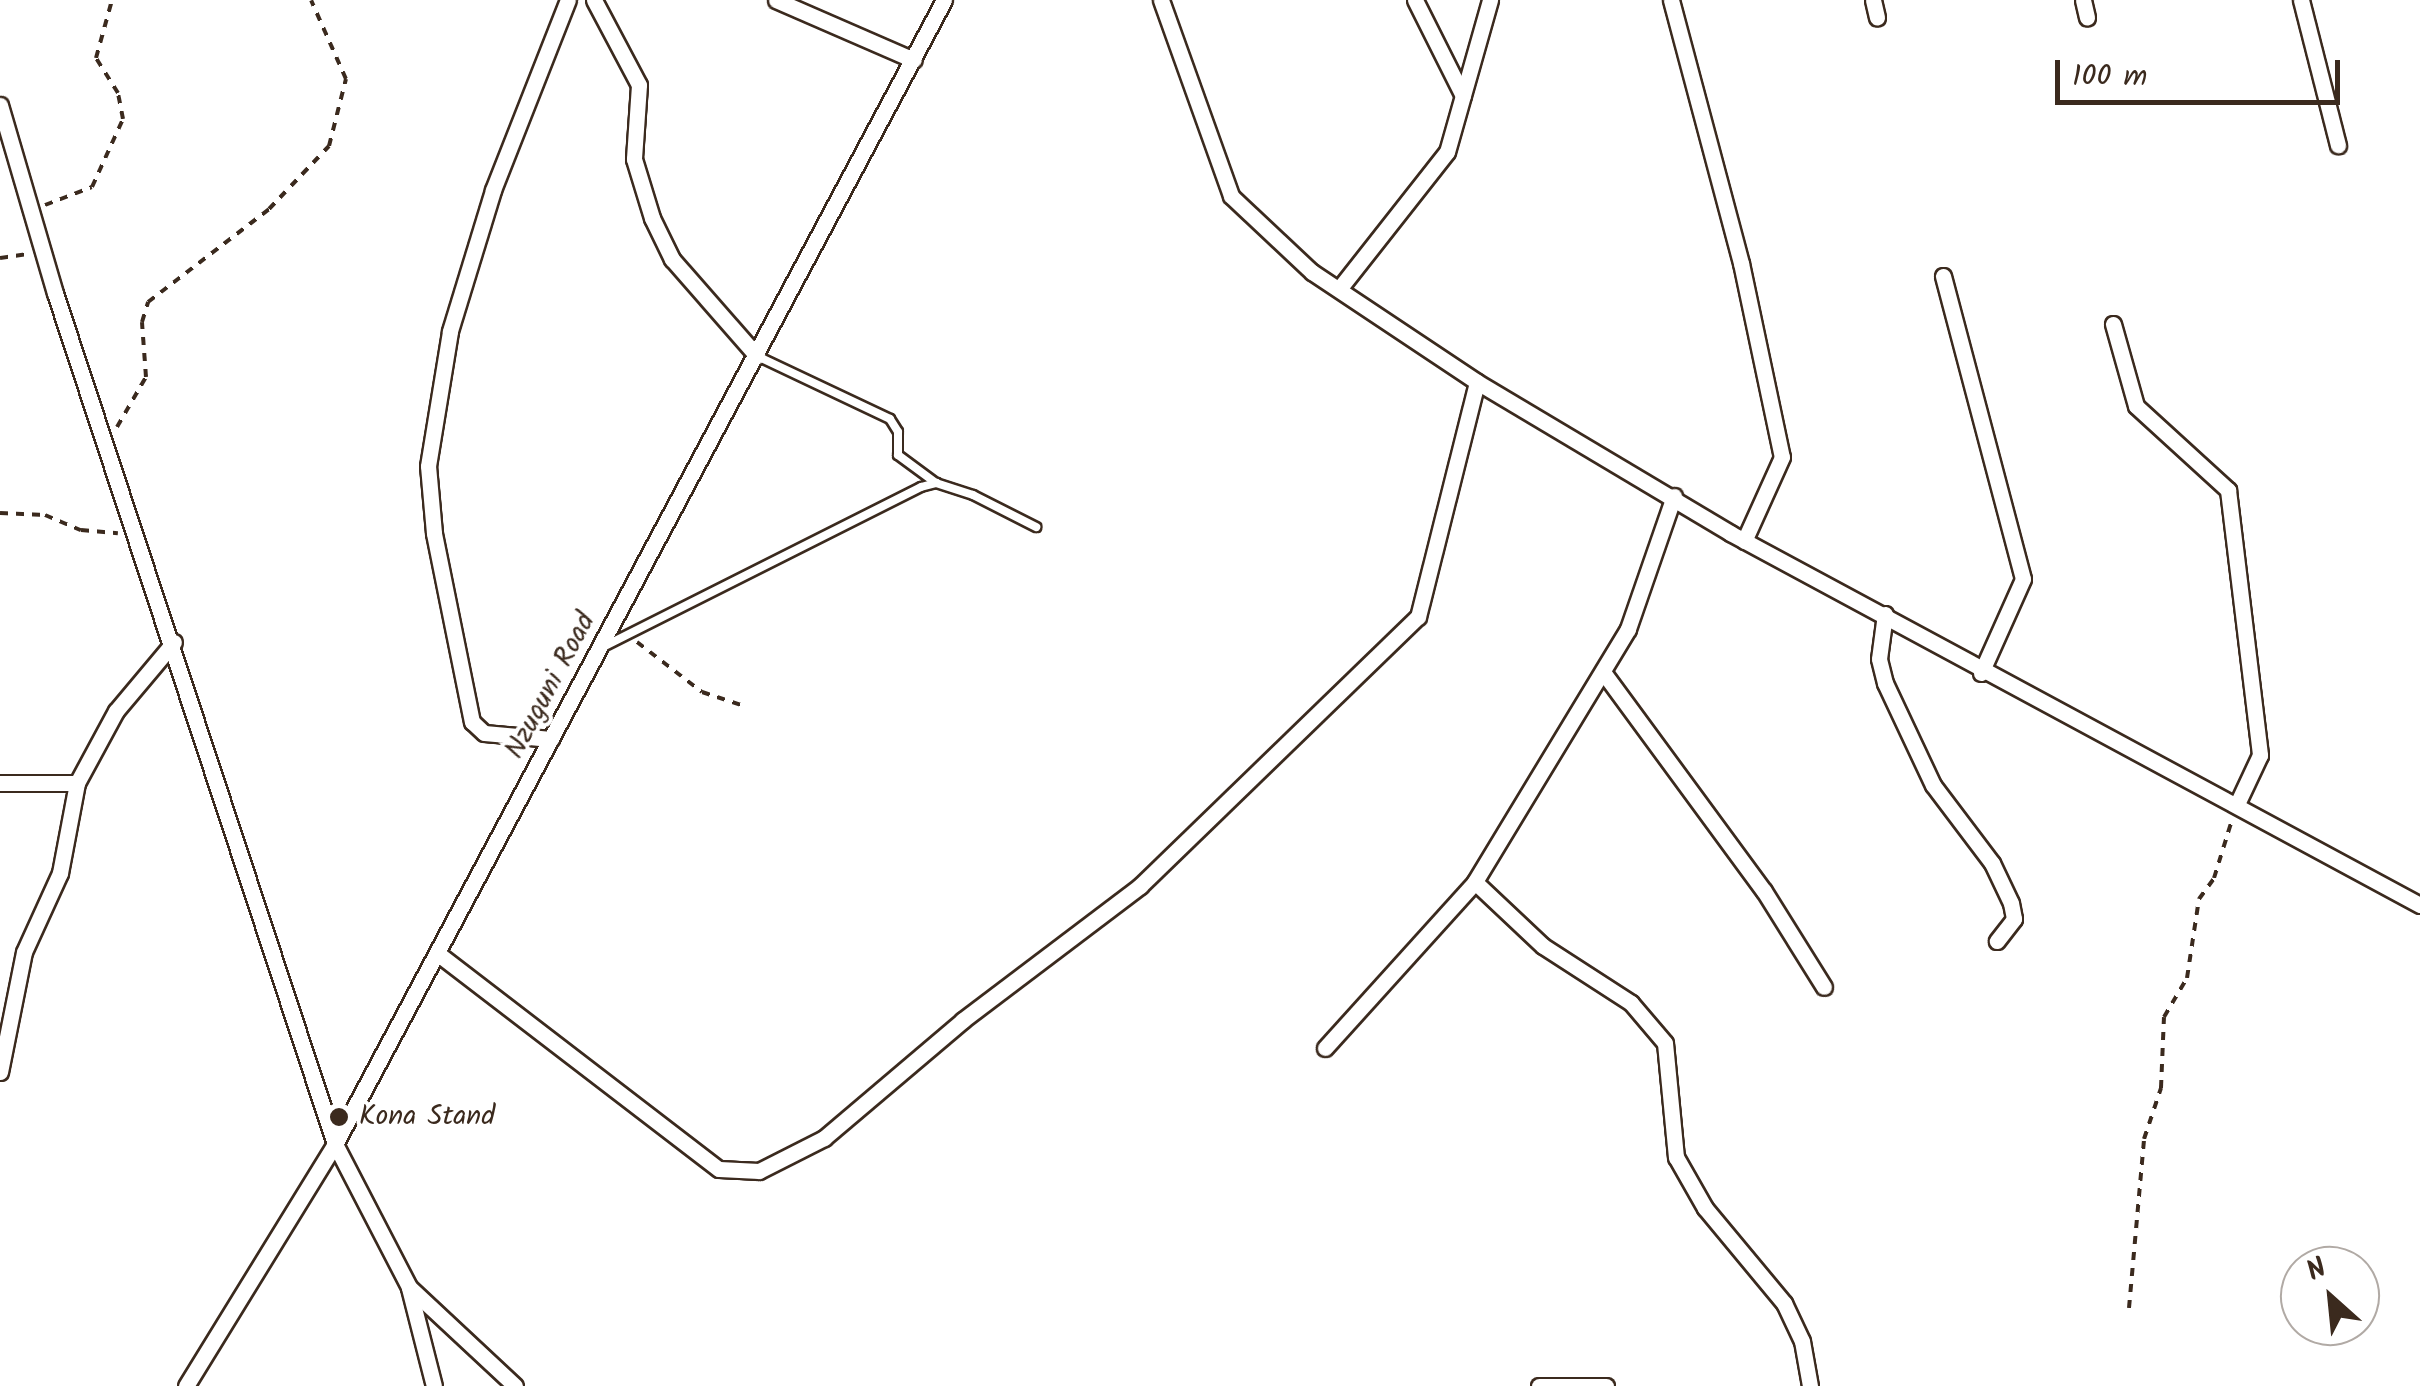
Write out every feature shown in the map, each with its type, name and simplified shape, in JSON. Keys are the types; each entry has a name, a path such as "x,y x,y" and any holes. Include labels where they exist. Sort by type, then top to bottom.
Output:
{"street":[{"path":"551,739 484,733 472,722 434,533 428,466 455,313 493,190 568,0"},
{"path":"594,0 639,86 634,159 652,218 672,259 757,356"},
{"path":"776,0 914,60"},
{"name":"Nzuguni Road","path":"186,1386 335,1144 944,0"},
{"path":"1161,0 1231,196 1339,290 1477,382 1744,541 1885,614 1980,674 2237,804 2420,905"},
{"path":"1415,0 1463,96"},
{"path":"1339,290 1448,152 1490,0"},
{"path":"1671,0 1740,264 1782,457 1744,541"},
{"path":"1873,0 1877,18"},
{"path":"2083,0 2087,18"},
{"path":"2301,0 2338,146"},
{"path":"0,106 43,251 335,1144 408,1287 434,1386"},
{"path":"1943,276 2024,578 1980,674"},
{"path":"2113,324 2136,406 2228,490 2260,754 2237,804"},
{"path":"437,952 719,1169 760,1171 824,1138 962,1020 1140,886 1418,616 1477,382"},
{"path":"1326,1048 1475,882 1628,629 1674,496"},
{"path":"1885,614 1878,659 1885,683 1933,786 1992,864 2011,903 2014,919 1997,942"},
{"path":"0,1072 24,952 60,873 77,783 116,711 174,642"},
{"path":"1602,672 1764,891 1824,987"},
{"path":"0,783 77,783"},
{"path":"1475,882 1543,946 1631,1003 1665,1043 1676,1158 1705,1208 1784,1303 1802,1341 1810,1386"},
{"path":"408,1287 515,1386"},
{"path":"1539,1386 1606,1386"}],"lane":[{"path":"757,356 890,420 898,432 898,455 936,483 1036,527"},
{"path":"599,649 901,494 936,483"}],"path":[{"path":"31,210 92,186 123,119 118,93 96,58 112,0"},
{"path":"107,444 146,377 142,322 148,302 269,210 329,146 346,79 311,0"},
{"path":"0,258 43,251"},
{"path":"0,514 45,515 81,530 138,534"},
{"path":"628,636 702,692 744,706"},
{"path":"2129,1308 2144,1139 2161,1088 2164,1017 2187,978 2198,898 2214,878 2237,804"}],"place":[{"name":"Kona Stand","path":"339,1117"}]}
